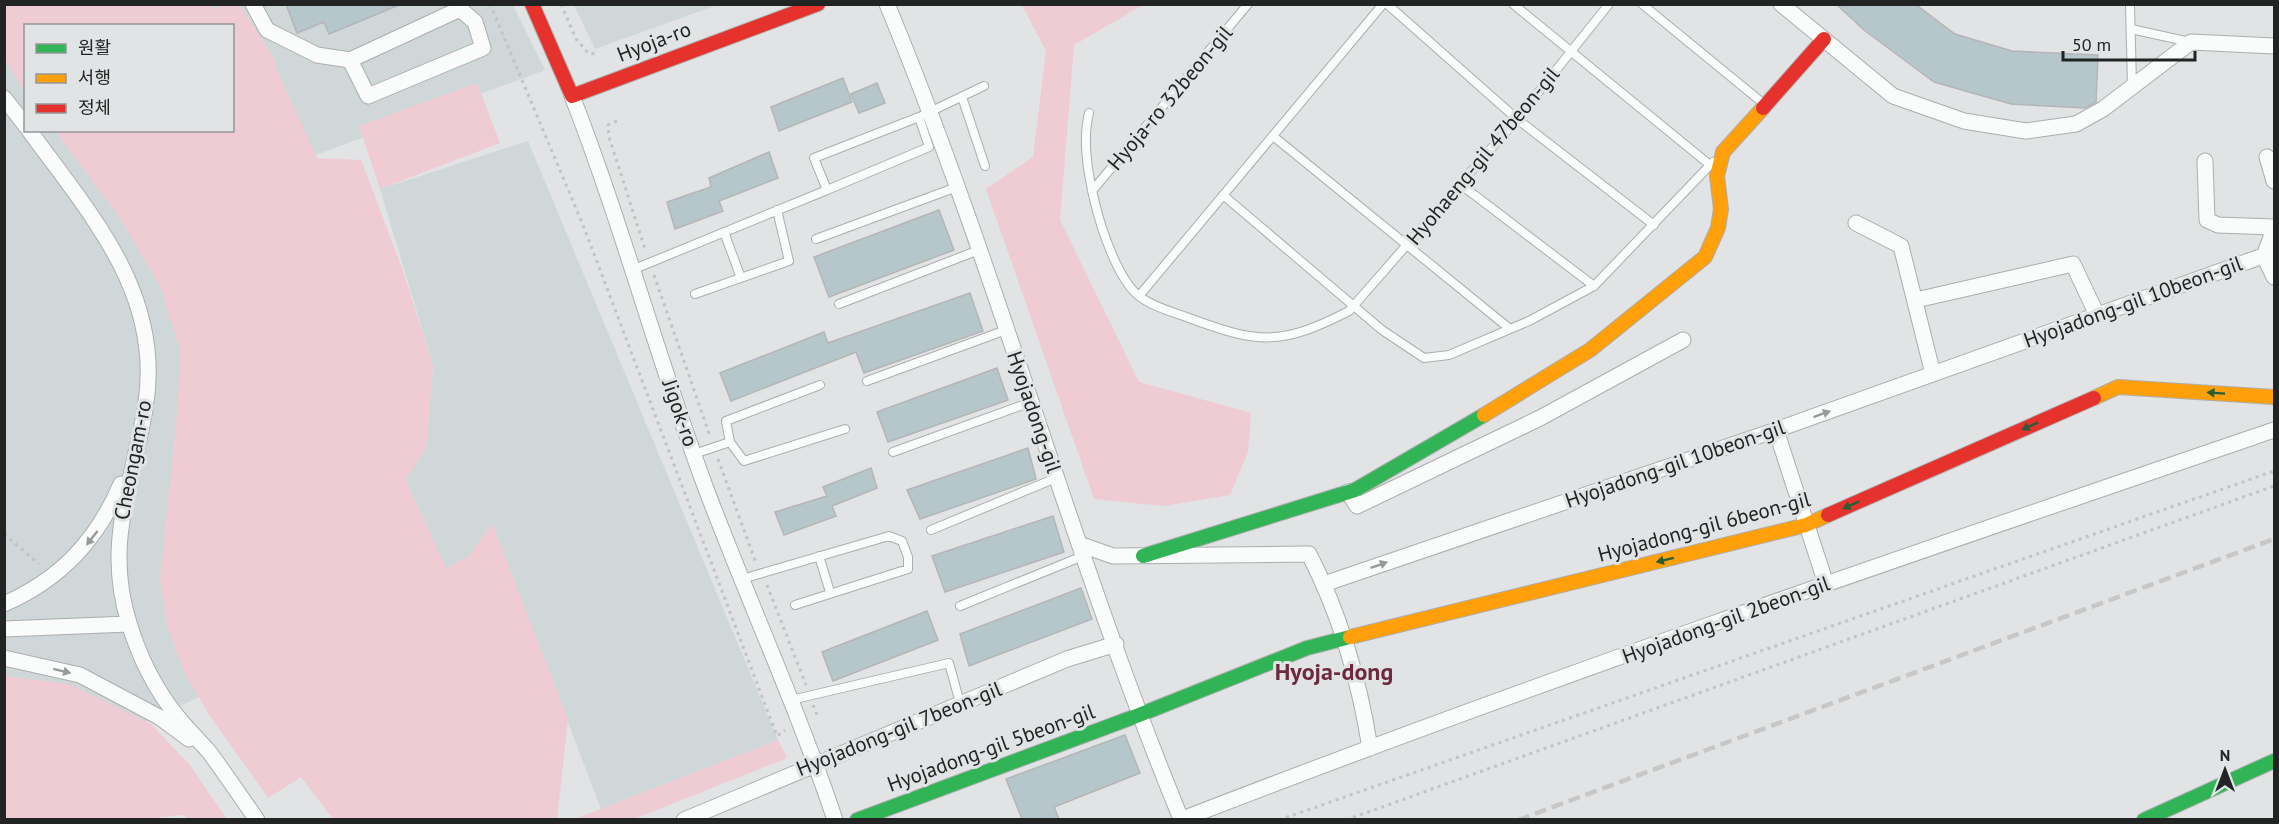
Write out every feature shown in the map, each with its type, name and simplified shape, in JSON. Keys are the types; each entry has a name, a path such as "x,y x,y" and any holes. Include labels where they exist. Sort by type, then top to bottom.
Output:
{"street":[{"path":"253,4 267,30 317,55 350,60 460,9 475,22 483,48 368,96 350,60"},
{"name":"Jigok-ro","path":"532,4 597,158 631,270 694,454 816,763 835,819"},
{"name":"Hyoja-ro","path":"572,96 818,4"},
{"name":"Hyojadong-gil","path":"887,4 925,114 957,187 1139,715 1180,819"},
{"path":"1782,4 1893,96 1964,121 2026,131 2076,124 2103,109 2191,42 2274,46"},
{"path":"1143,556 1348,492 1423,453 1590,350 1705,257 1718,228 1721,209 1718,176 1723,152 1824,39"},
{"path":"4,98 24,123"},
{"name":"Cheongam-ro","path":"30,132 102,231 128,277 141,310 147,346 146,407 120,522 122,589 129,624 152,678 176,715 209,752 257,819"},
{"path":"2267,157 2274,181"},
{"path":"2205,161 2207,220 2218,225 2274,228 2269,254 2274,277"},
{"path":"1856,223 1901,246 1933,374"},
{"name":"Hyojadong-gil 10beon-gil","path":"1324,584 1776,430 2269,254"},
{"path":"1916,300 2073,264 2097,315"},
{"path":"1348,492 1358,507 1540,418 1683,340"},
{"name":"Hyojadong-gil 6beon-gil","path":"1139,715 1307,648 1806,525 2118,387 2274,397"},
{"path":"1776,430 1826,584"},
{"name":"Hyojadong-gil 2beon-gil","path":"1180,819 1826,584 2274,430"},
{"path":"4,604 75,559 108,516 136,449"},
{"path":"1081,550 1113,556 1309,554 1324,584 1346,640 1363,702 1370,748"},
{"path":"4,629 129,624"},
{"name":"Hyojadong-gil 7beon-gil","path":"684,819 1067,659 1116,644"},
{"path":"4,658 80,675 159,717 209,752"},
{"name":"Hyojadong-gil 5beon-gil","path":"857,819 1139,715"},
{"path":"2144,819 2169,814 2274,761"}],"lane":[{"name":"Hyoja-ro 32beon-gil","path":"1092,191 1248,4"},
{"path":"1139,296 1385,4 1517,119 1654,225"},
{"path":"1513,4 1710,165"},
{"name":"Hyohaeng-gil 47beon-gil","path":"1139,296 1160,307 1231,333 1270,339 1313,330 1349,311 1517,119 1609,4"},
{"path":"1642,4 1765,105"},
{"path":"2130,4 2132,86"},
{"path":"2131,29 2191,42"},
{"path":"827,190 814,158 925,114 984,86"},
{"path":"962,97 985,166"},
{"name":"Hyoja-ro 32beon-gil","path":"1089,113 1084,132 1092,191 1103,235 1130,285 1139,296"},
{"path":"631,270 930,147 925,114"},
{"path":"1273,136 1510,329"},
{"path":"1223,195 1382,330 1424,358 1449,355 1510,329 1594,286 1723,152"},
{"path":"1460,184 1594,286"},
{"path":"816,239 957,187"},
{"path":"695,294 789,261 777,210"},
{"path":"724,232 741,278"},
{"path":"839,304 979,250"},
{"path":"867,381 1006,330"},
{"path":"820,385 726,421 730,441 744,461 845,429"},
{"path":"893,452 1030,402"},
{"path":"694,454 730,441"},
{"path":"931,530 1056,478"},
{"path":"742,579 889,536 902,542 908,557 908,569 795,605"},
{"path":"960,606 1081,550"},
{"path":"819,556 830,592"},
{"path":"791,700 949,663 960,703"}],"path":[{"path":"490,4 583,225 777,736 799,720"},
{"path":"561,4 576,39 588,54 596,54"},
{"path":"617,121 608,125 609,137 650,262 714,447 817,715"},
{"path":"1280,819 2274,471"},
{"path":"1346,819 2274,486"},
{"path":"4,534 52,575"}],"shaded area":[{"path":"207,4 217,8 223,5 240,5 274,58 277,71 317,158 361,160 402,268 433,365 426,449 405,480 446,568 469,556 492,523 568,719 557,819 333,819 301,777 268,798 208,713 184,672 167,626 160,578 177,415 180,350 160,286 118,215 56,132 234,132 234,24 24,24 24,90 5,61 4,5"},
{"path":"4,5 513,5 545,70 264,174 342,630 5,788"},
{"path":"574,5 717,5 595,49"},
{"path":"1022,5 1143,5 1074,45 1060,220 1139,382 1251,413 1248,452 1230,495 1163,506 1094,499 986,189 1033,157 1046,51"},
{"path":"477,83 500,143 380,189 359,126"},
{"path":"528,141 778,740 601,809 492,524 469,556 446,569 405,479 426,449 433,365 380,189"},
{"path":"5,676 68,684 151,724 189,764 227,819 187,819 184,815 131,820 5,819"},
{"path":"778,740 787,758 634,819 575,819"}],"building":[{"path":"286,4 399,5 329,34 324,22 297,33"},
{"path":"1836,4 1915,4 1955,34 2012,51 2098,55 2096,102 2085,108 2011,104 1934,82 1864,30"},
{"path":"843,78 852,102 779,131 771,107"},
{"path":"877,83 885,103 859,113 851,94"},
{"path":"769,152 778,178 719,201 723,211 675,229 667,202 711,187 709,178"},
{"path":"939,210 954,250 829,297 814,257"},
{"path":"970,293 983,331 864,373 856,352 731,401 720,373 824,332 828,343"},
{"path":"997,368 1008,400 888,442 877,412"},
{"path":"1028,448 1036,479 920,519 907,490"},
{"path":"871,468 877,488 832,506 836,516 784,535 775,512 827,496 823,487"},
{"path":"1053,516 1064,552 945,592 932,556"},
{"path":"1081,588 1092,619 969,666 960,634"},
{"path":"927,611 938,640 833,681 822,652"},
{"path":"1125,735 1140,773 1054,807 1059,819 1022,819 1006,779"}],"railway":[{"path":"1518,820 2274,539"}],"traffic: fast":[{"path":"1143,556 1355,490 1484,415"},
{"path":"857,820 1139,715 1307,648 1350,637"},
{"path":"2144,820 2274,761"}],"traffic: slow":[{"path":"1484,415 1590,350 1705,257 1718,228 1721,209 1717,176 1723,152 1763,108"},
{"path":"2094,398 2118,387 2274,397"},
{"path":"1350,637 1806,525 1828,515"}],"traffic: jam":[{"path":"532,4 572,96 818,4"},
{"path":"1763,108 1824,39"},
{"path":"1828,515 2094,398"}],"district":[{"name":"Hyoja-dong","path":"1334,672"}]}
